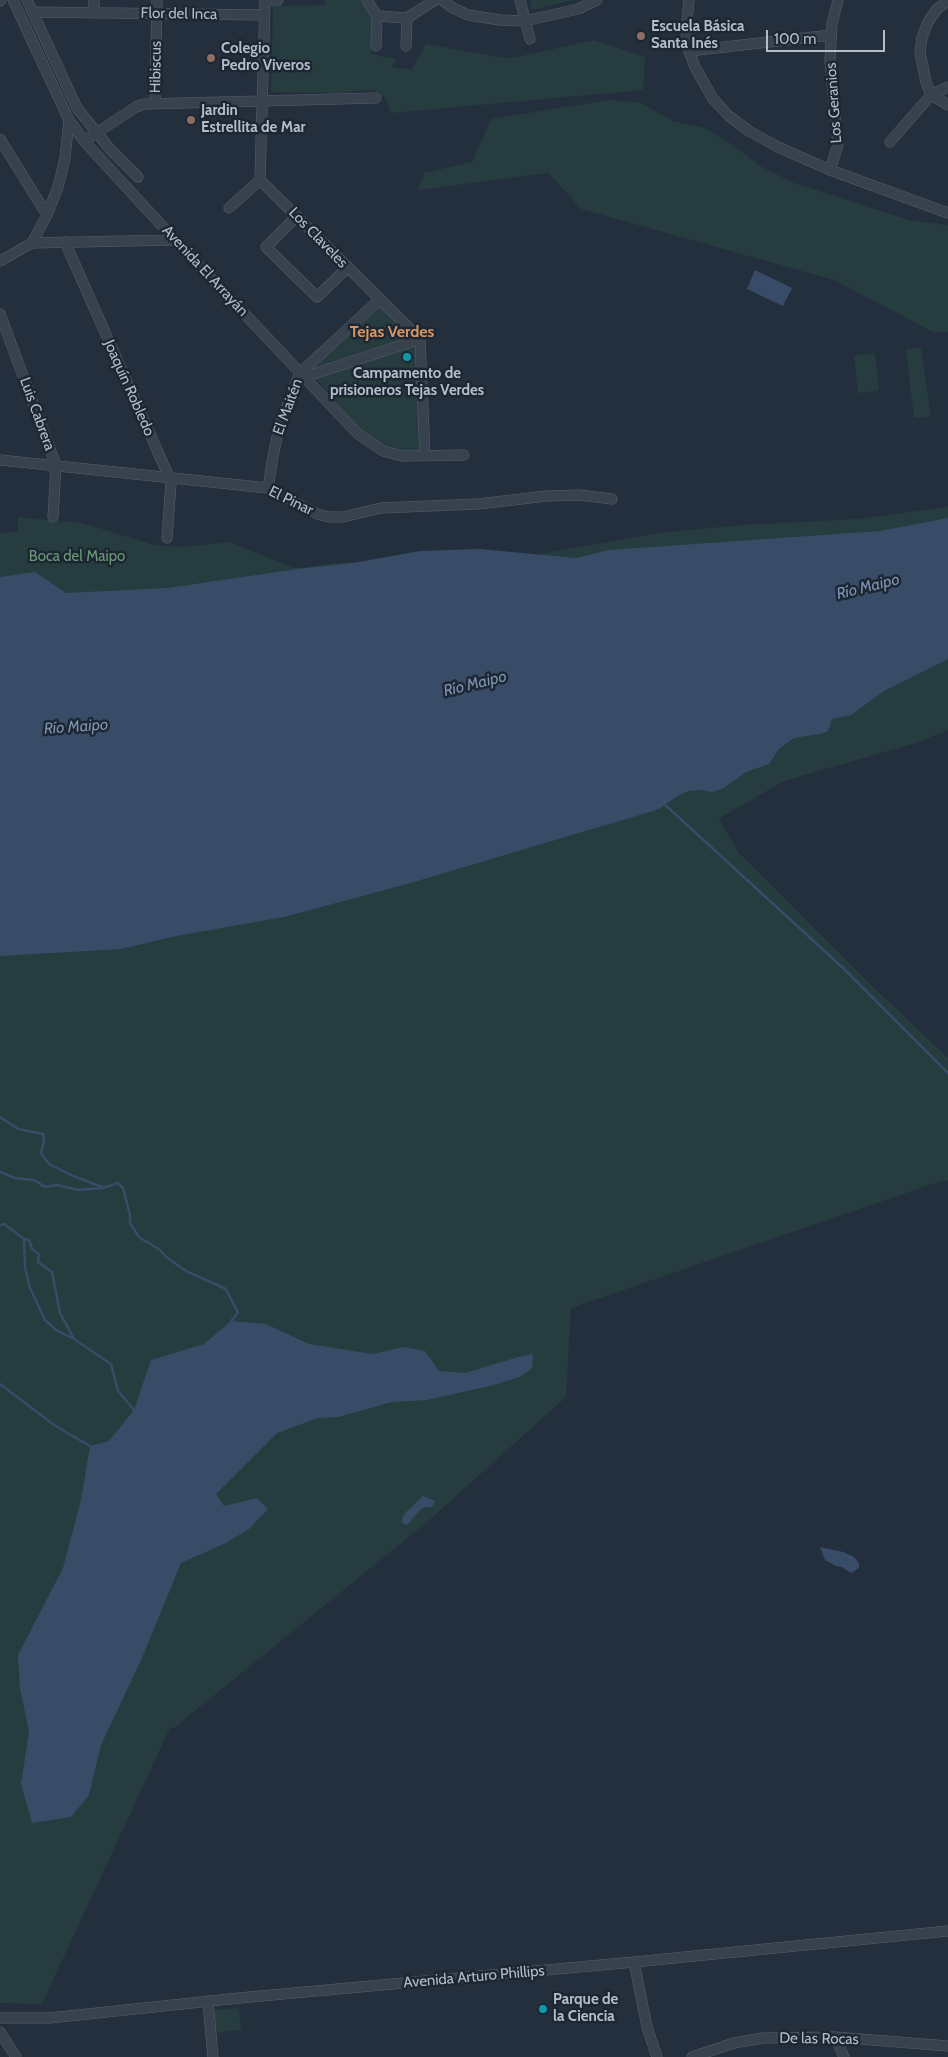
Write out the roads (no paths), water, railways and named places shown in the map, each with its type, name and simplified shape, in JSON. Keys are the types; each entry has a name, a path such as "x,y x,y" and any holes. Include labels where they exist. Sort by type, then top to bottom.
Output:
{"street":[{"name":"Avenida El Arrayán","path":"13,0 69,120 84,140 175,240 358,434 374,446 402,456 464,455"},
{"path":"27,0 77,108 96,133 138,177"},
{"path":"94,0 94,13"},
{"name":"Hibiscus","path":"155,103 157,0"},
{"path":"229,208 260,180 265,0 278,0"},
{"path":"367,0 377,16 376,46"},
{"path":"377,16 407,18 435,0"},
{"path":"442,0 468,15 500,20 525,21 578,10 597,0"},
{"path":"520,0 530,39"},
{"path":"689,0 686,21 689,51 706,88 729,116 749,131 778,147 830,170 948,213"},
{"name":"Los Geranios","path":"830,170 838,144 838,131 832,93 831,35 838,0"},
{"path":"948,1 932,16 922,38 920,52 932,95 948,106"},
{"name":"Flor del Inca","path":"33,12 264,15"},
{"path":"406,46 407,18"},
{"path":"689,51 831,35"},
{"path":"890,142 932,95 948,87"},
{"path":"84,140 136,107 155,103 376,98"},
{"path":"32,243 47,215 62,173 69,120"},
{"path":"0,138 47,215"},
{"name":"Los Claveles","path":"260,180 420,339"},
{"path":"297,216 266,247 317,297 347,268"},
{"path":"0,261 32,243 175,240"},
{"name":"Joaquín Robledo","path":"65,242 169,477 167,538"},
{"name":"El Maitén","path":"268,488 272,456 280,424 302,375 379,300"},
{"name":"Luis Cabrera","path":"0,314 56,465 53,517"},
{"path":"302,375 420,339 426,456"},
{"name":"El Pinar","path":"0,460 268,488 317,514 329,517 343,517 381,508 478,504 563,495 612,499"},
{"name":"Avenida Arturo Phillips","path":"0,2018 50,2018 208,2001 948,1931"},
{"path":"634,1962 647,2027 657,2057"},
{"path":"208,2001 213,2057"},
{"path":"0,2032 16,2057"},
{"path":"834,2037 844,2057"},
{"name":"De las Rocas","path":"692,2057 727,2045 763,2038 834,2037 948,2046"}],"water":[{"path":"755,270 792,288 783,306 747,289"},
{"name":"Río Maipo","path":"948,518 948,659 884,691 851,715 832,719 828,731 794,738 779,749 769,764 746,772 724,788 712,792 689,791 679,795 659,809 643,814 407,884 284,917 176,936 121,949 0,956 0,577 35,572 66,593 168,588 297,569 353,563 420,551 479,549 576,558 609,550 880,531"},
{"path":"231,1321 266,1324 309,1344 373,1354 403,1347 425,1351 439,1371 465,1373 533,1354 532,1368 520,1377 494,1385 427,1400 392,1402 338,1417 318,1418 277,1433 216,1494 224,1506 257,1498 268,1509 249,1529 226,1543 181,1563 142,1658 101,1745 89,1795 71,1817 32,1823 21,1784 29,1732 20,1688 18,1655 63,1568 81,1500 90,1446 109,1441 134,1410 151,1360 204,1344"},
{"path":"423,1496 435,1501 432,1507 425,1507 420,1510 407,1525 401,1522 405,1513"},
{"path":"820,1547 843,1552 854,1557 859,1563 859,1568 851,1573 842,1567 836,1566 825,1560"}],"waterway":[{"path":"662,802 843,968 948,1073"},
{"path":"0,1117 18,1129 43,1134 44,1142 41,1153 49,1164 102,1187"},
{"path":"0,1172 15,1178 34,1180 45,1187 57,1185 78,1190 103,1188 118,1183 123,1188 130,1215 130,1223 139,1237 160,1250 166,1257 186,1271 226,1289 238,1313 231,1321"},
{"path":"0,1225 4,1224 24,1239 25,1268 30,1288 45,1320 56,1330 74,1339 111,1364 118,1391 134,1410"},
{"path":"24,1239 29,1240 32,1249 39,1254 38,1262 52,1272 60,1313 73,1337"},
{"path":"0,1384 54,1425 90,1446"}],"place":[{"name":"Escuela Básica Santa Inés","path":"641,36"},
{"name":"Colegio Pedro Viveros","path":"211,58"},
{"name":"Jardin Estrellita de Mar","path":"191,120"},
{"name":"Campamento de prisioneros Tejas Verdes","path":"407,357"},
{"name":"Parque de la Ciencia","path":"543,2009"}],"district":[{"name":"Tejas Verdes","path":"392,332"}],"park label":[{"name":"Boca del Maipo","path":"77,557"}]}
